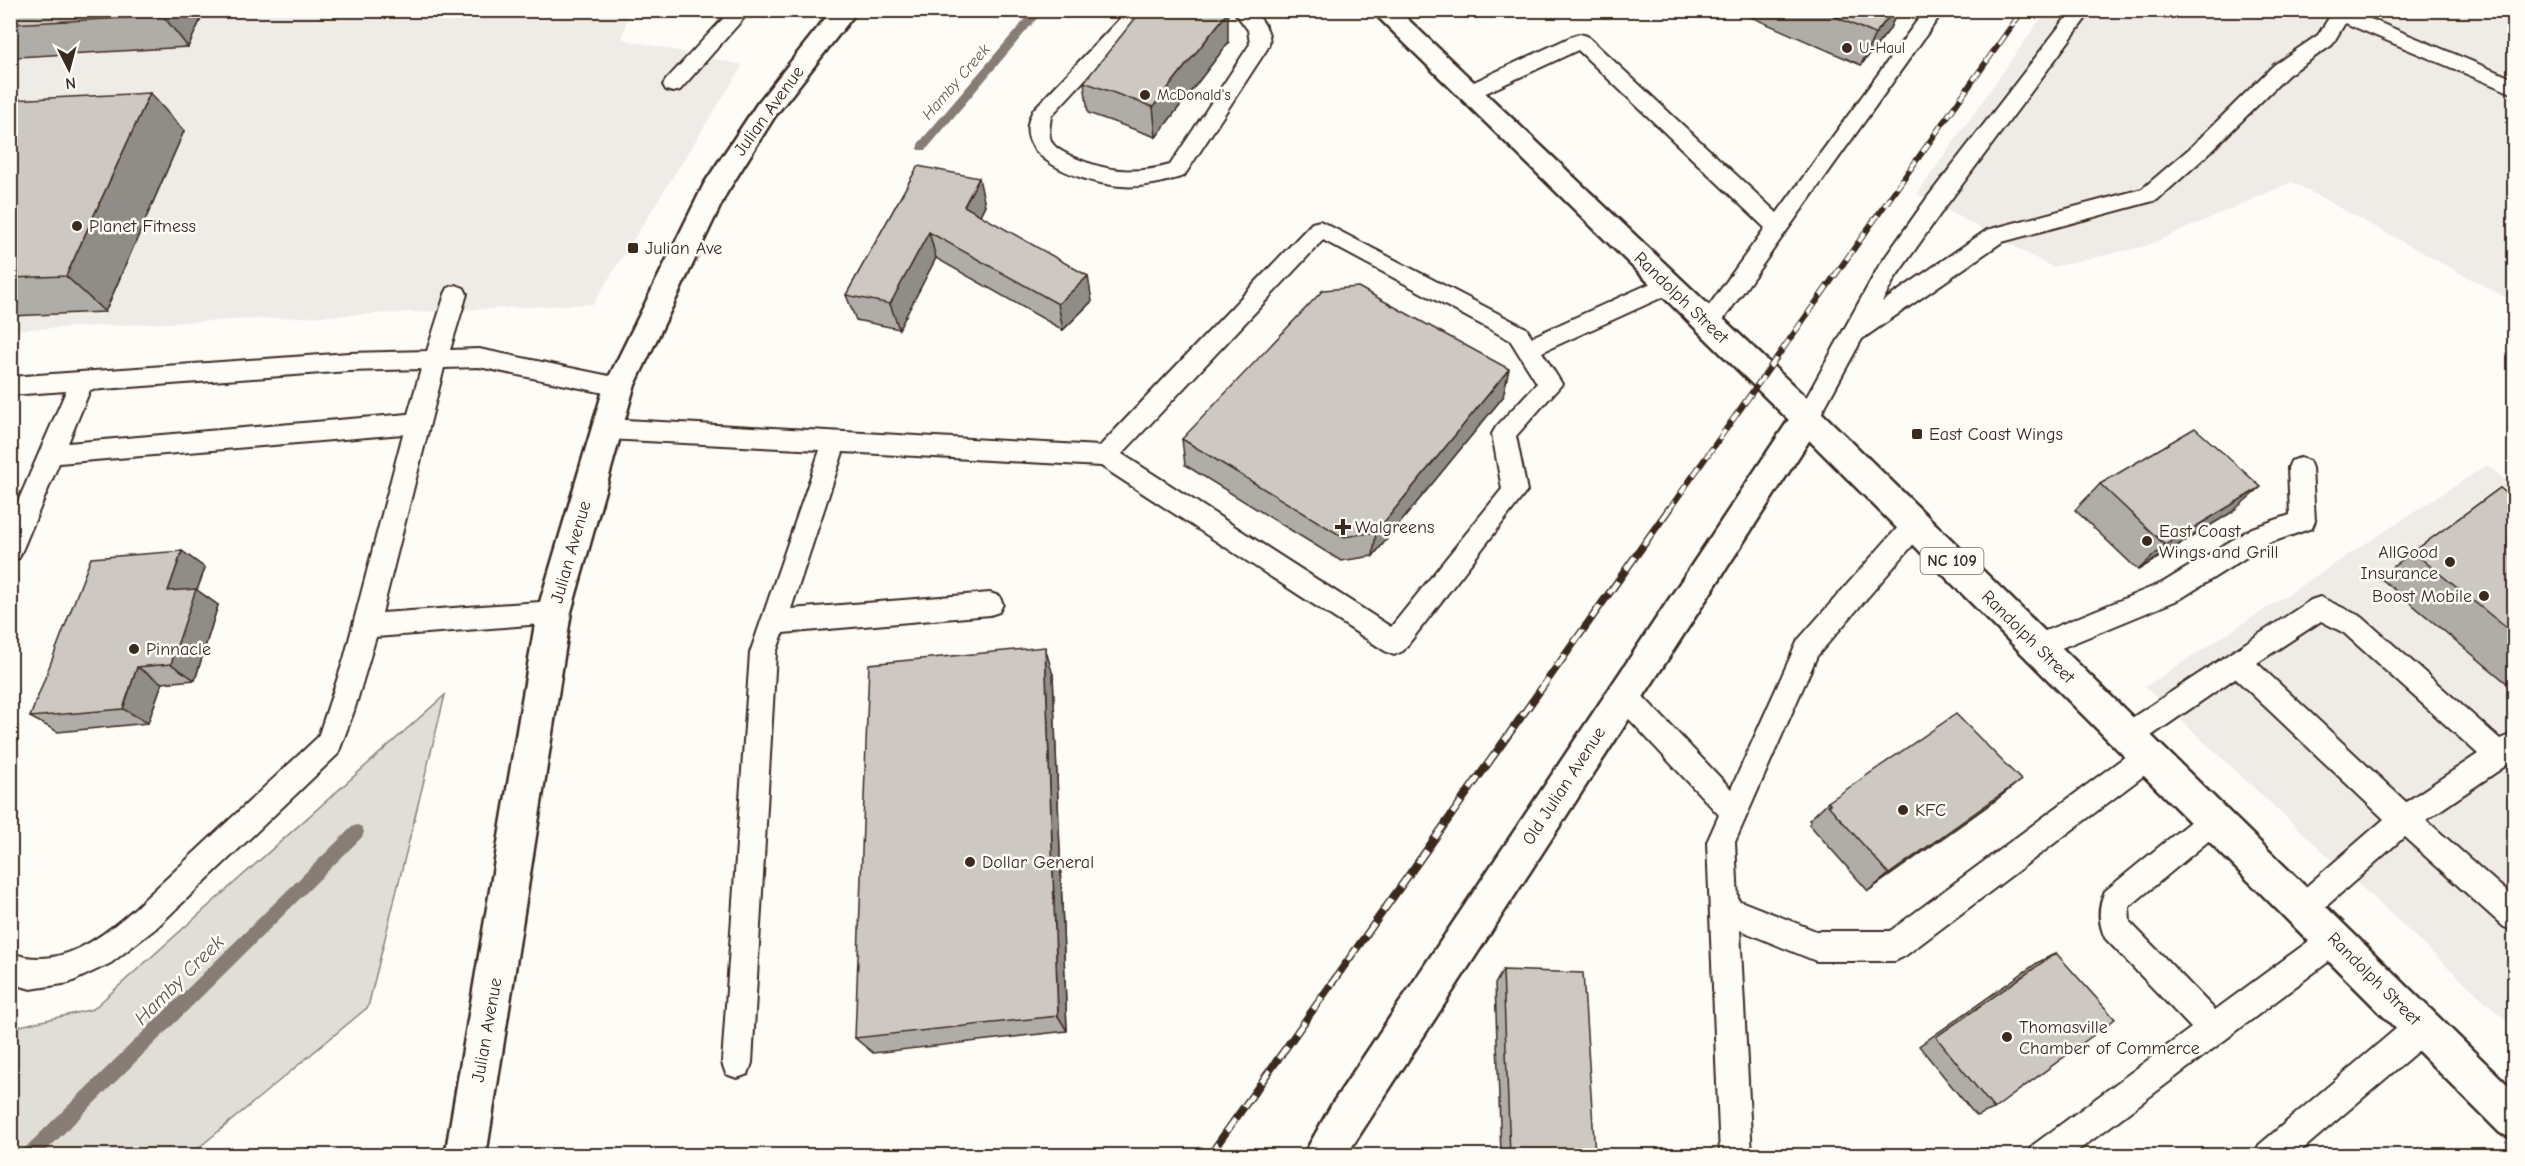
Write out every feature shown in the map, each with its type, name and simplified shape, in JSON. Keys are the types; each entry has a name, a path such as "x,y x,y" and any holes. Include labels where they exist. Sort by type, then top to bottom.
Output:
{"street":[{"name":"Julian Avenue","path":"465,1155 554,612 619,387 714,191 766,110 846,10"},
{"name":"Randolph Street","path":"1383,10 1807,418 2514,1119"},
{"name":"Old Julian Avenue","path":"1323,1155 1807,418"}],"lane":[{"path":"673,85 742,10"},
{"path":"1140,10 1041,114 1039,134 1043,146 1051,155 1105,178 1140,179 1177,171 1260,44 1261,35 1257,26 1242,10"},
{"path":"1708,324 1935,10"},
{"path":"1807,418 1887,272 1929,212 2084,10"},
{"path":"1853,333 1995,237 2150,195 2197,153 2281,70 2325,40 2344,12 2514,87"},
{"path":"1468,93 1580,41 1778,227"},
{"path":"607,429 1105,456 1394,643 1515,491 1504,434 1550,384 1518,334 1320,229 1105,456"},
{"path":"1527,349 1668,285"},
{"path":"10,967 15,971 42,975 71,967 102,952 141,921 328,745 342,709 366,626 434,358 456,294"},
{"path":"10,386 434,358 479,358 619,387"},
{"path":"10,550 82,381"},
{"path":"51,454 418,423"},
{"path":"737,1063 763,652 835,441"},
{"path":"2037,646 2170,591 2260,535 2303,521 2300,468"},
{"path":"1736,1155 1721,842 1807,648 1915,525"},
{"path":"774,622 990,604"},
{"path":"1724,909 1816,946 1895,946 2237,662 2320,609 2353,625 2507,750 2404,819 2302,909"},
{"path":"366,626 554,612"},
{"path":"2237,662 2404,819 2514,917"},
{"path":"1624,695 1734,812"},
{"path":"2213,820 2115,901 2115,928 2213,1029"},
{"path":"2044,1155 2334,940"},
{"path":"2270,1155 2422,1027"}],"shaded area":[{"path":"10,11 629,11 622,39 743,65 593,304 11,330"},
{"path":"2046,11 2514,11 2514,302 2292,182 2146,246 2052,267 1917,194"},
{"path":"2487,465 2514,487 2514,1028 2145,687"},
{"path":"445,695 368,1007 190,1155 11,1155 11,1028 93,1009"}],"building":[{"path":"10,10 166,10 163,16 10,24"},
{"path":"1142,10 1223,10 1228,12 1153,107 1084,82"},
{"path":"1820,10 1894,10 1875,34"},
{"path":"150,93 66,276 10,278 10,100"},
{"path":"918,166 979,178 964,206 1088,276 1058,304 929,232 890,304 846,295"},
{"name":"Walgreens","path":"1358,287 1509,369 1376,532 1343,537 1182,439 1323,290"},
{"path":"2195,428 2261,487 2165,545 2100,484"},
{"path":"2500,488 2514,499 2514,634 2413,552"},
{"path":"182,551 168,591 196,589 171,664 137,667 123,709 30,717 91,558"},
{"name":"Dollar General","path":"1045,647 1058,1016 855,1038 869,664"},
{"name":"KFC","path":"1956,714 2021,780 1889,874 1828,805 1830,804 1828,802"},
{"name":"Thomasville Chamber of Commerce","path":"2056,953 2115,1019 1994,1109 1936,1037"},
{"path":"1503,970 1583,973 1595,1155 1510,1155"}],"waterway":[{"name":"Hamby Creek","path":"922,147 1039,10"},
{"name":"Hamby Creek","path":"29,1156 357,832"}],"railway":[{"path":"1668,511 2023,10"},
{"path":"1209,1156 1669,509"}],"place":[{"name":"U-Haul","path":"1847,48"},
{"name":"McDonald's","path":"1145,95"},
{"name":"Planet Fitness","path":"77,226"},
{"name":"Julian Ave","path":"633,248"},
{"name":"East Coast Wings","path":"1917,434"},
{"name":"Walgreens","path":"1343,527"},
{"name":"East Coast Wings and Grill","path":"2147,541"},
{"name":"AllGood Insurance","path":"2450,562"},
{"name":"Boost Mobile","path":"2484,596"},
{"name":"Pinnacle","path":"134,649"},
{"name":"KFC","path":"1903,810"},
{"name":"Dollar General","path":"970,862"},
{"name":"Thomasville Chamber of Commerce","path":"2007,1037"}]}
